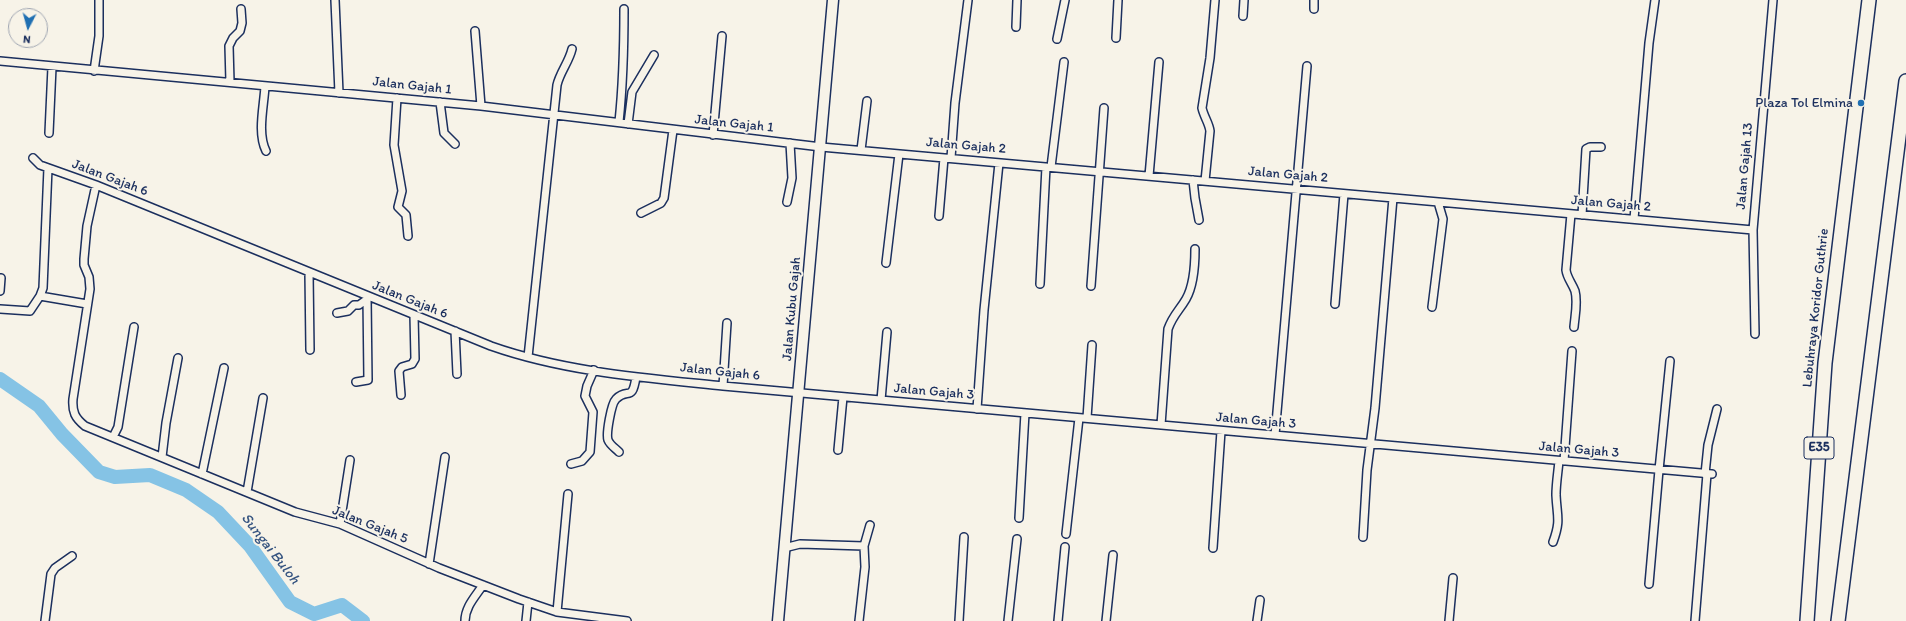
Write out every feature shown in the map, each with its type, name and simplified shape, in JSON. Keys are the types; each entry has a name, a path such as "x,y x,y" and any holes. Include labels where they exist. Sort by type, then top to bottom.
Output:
{"highway":[{"name":"Lebuhraya Koridor Guthrie","path":"1807,621 1825,363 1869,0"},
{"path":"1838,621 1906,80"}],"street":[{"path":"94,71 99,36 99,0"},
{"path":"335,0 339,92"},
{"name":"Jalan Kubu Gajah","path":"778,621 833,0"},
{"path":"939,216 968,0"},
{"path":"1016,27 1017,0"},
{"path":"1057,39 1065,0"},
{"path":"1116,38 1118,0"},
{"path":"1205,181 1210,131 1209,124 1203,114 1202,108 1210,58 1215,0"},
{"path":"1243,16 1244,0"},
{"path":"1314,0 1314,9"},
{"path":"1634,219 1648,43 1655,0"},
{"name":"Jalan Gajah 13","path":"1755,334 1753,230 1773,0"},
{"path":"230,82 229,46 233,38 240,31 242,23 241,9"},
{"path":"619,122 625,65 623,31 624,10"},
{"path":"475,31 481,106"},
{"path":"713,135 722,36"},
{"path":"528,357 558,78 567,63 572,49"},
{"path":"628,124 632,92 654,54"},
{"name":"Jalan Gajah 1","path":"0,62 481,106 821,147"},
{"path":"1040,284 1048,167 1064,62"},
{"path":"1149,176 1159,62"},
{"path":"1275,435 1307,66"},
{"path":"49,133 52,67"},
{"path":"265,86 262,144 266,152"},
{"path":"397,98 394,145 402,191 398,207 406,215 408,236"},
{"path":"861,150 867,101"},
{"path":"440,102 444,133 455,144"},
{"path":"1091,286 1104,108"},
{"path":"641,213 661,203 664,198 673,130"},
{"path":"787,202 792,178 790,143"},
{"name":"Jalan Gajah 2","path":"821,147 1753,230"},
{"path":"1582,215 1586,149 1590,147 1601,147"},
{"path":"886,263 899,154"},
{"name":"Jalan Gajah 6","path":"33,158 40,165 96,185 366,298 514,354 636,377 798,393"},
{"path":"977,409 984,310 999,162"},
{"path":"0,309 30,311 40,296 43,288 48,168"},
{"path":"1194,180 1195,198 1199,220"},
{"path":"40,296 87,304 90,289 84,258 87,226 96,185"},
{"path":"1335,304 1344,194"},
{"path":"1363,537 1367,470 1375,408 1393,198"},
{"path":"1432,307 1443,219 1442,211 1438,202"},
{"path":"1571,214 1566,270 1567,276 1577,298 1574,327"},
{"path":"1161,425 1168,329 1173,316 1187,298 1195,262 1195,249"},
{"path":"309,273 310,350"},
{"path":"0,291 1,278"},
{"path":"337,313 348,311 354,305 359,305 366,298"},
{"path":"356,382 368,380 366,298"},
{"name":"Jalan Gajah 5","path":"87,304 73,408 74,414 85,426 295,512 340,524 429,564 528,602 557,612 627,621"},
{"path":"401,395 399,370 402,367 412,364 415,359 414,315"},
{"path":"724,386 727,323"},
{"path":"113,437 118,427 134,327"},
{"path":"455,331 456,374"},
{"path":"881,400 887,332"},
{"path":"1087,418 1092,345"},
{"path":"1553,542 1557,531 1559,517 1556,485 1561,461 1572,351"},
{"path":"162,457 166,423 178,358"},
{"path":"1649,584 1658,470 1670,361"},
{"path":"202,474 224,368"},
{"path":"570,464 582,461 590,452 593,412 585,396 587,386 594,370"},
{"path":"618,452 610,444 607,438 610,412 615,400 621,395 630,394 634,390 636,377"},
{"name":"Jalan Gajah 3","path":"798,393 1708,474"},
{"path":"838,450 844,397"},
{"path":"247,492 263,398"},
{"path":"1695,621 1708,474 1708,445 1718,409"},
{"path":"1019,518 1025,413"},
{"path":"1066,534 1079,418"},
{"path":"1213,548 1222,430"},
{"path":"429,564 445,457"},
{"path":"340,524 350,460"},
{"path":"557,612 568,494"},
{"path":"859,621 865,567 864,546 870,525"},
{"path":"959,621 964,537"},
{"path":"1008,621 1017,539"},
{"path":"784,548 800,544 864,546"},
{"path":"1058,621 1065,547"},
{"path":"44,621 51,574 54,568 72,556"},
{"path":"1106,621 1113,556"},
{"path":"1449,621 1453,578"},
{"path":"465,621 465,613 468,606 483,585"},
{"path":"1257,621 1260,600"},
{"path":"526,621 528,602"}],"waterway":[{"name":"Sungai Buloh","path":"0,379 39,406 62,434 99,472 115,477 150,475 186,490 218,512 250,546 290,602 314,614 342,605 363,621"}],"place":[{"name":"Plaza Tol Elmina","path":"1861,103"}]}
